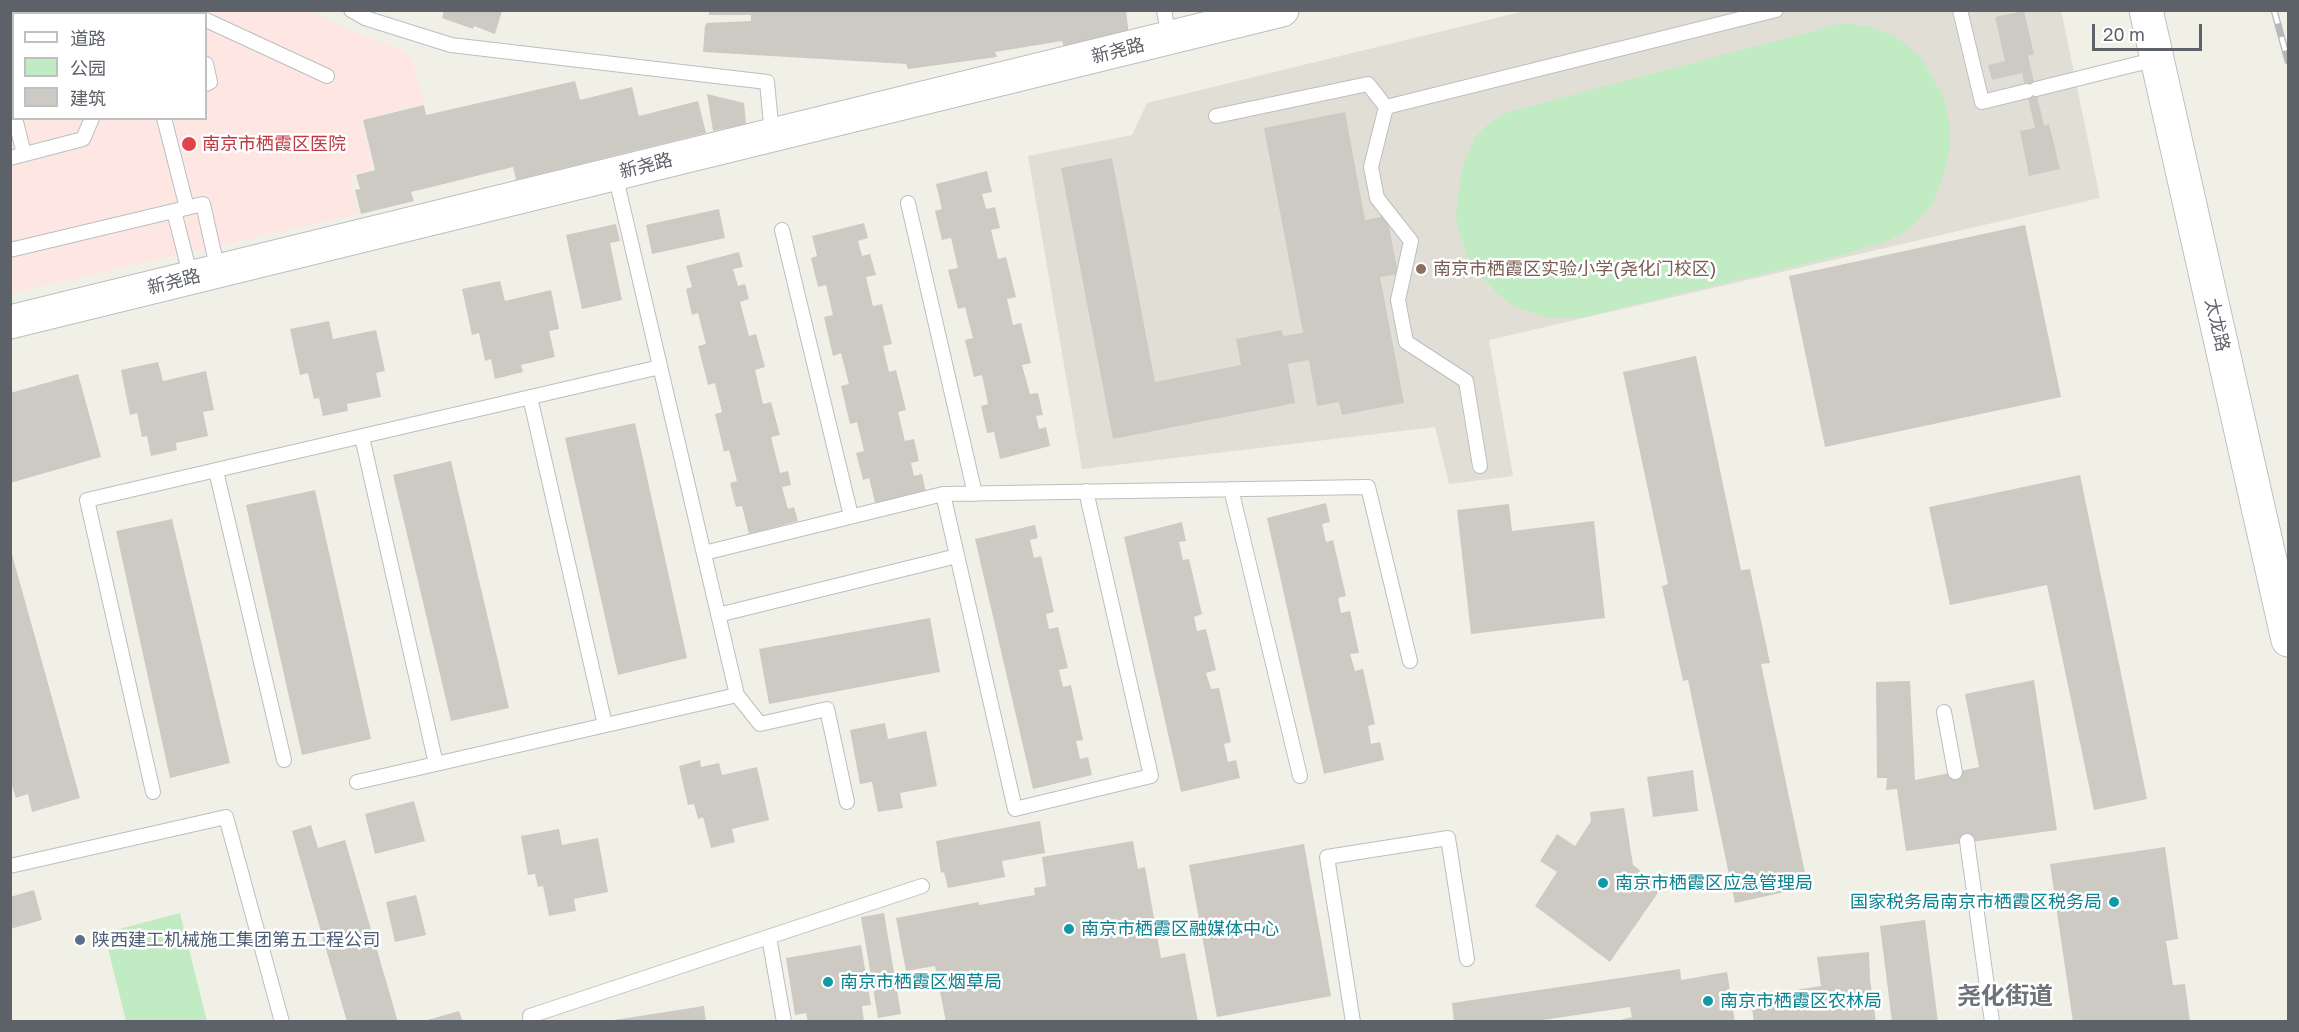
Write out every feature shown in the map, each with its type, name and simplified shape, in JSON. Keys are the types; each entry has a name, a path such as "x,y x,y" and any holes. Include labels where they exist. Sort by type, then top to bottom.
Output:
{"street":[{"name":"新尧路","path":"10,322 772,135 1167,24 1282,10"},
{"name":"太龙路","path":"2146,10 2289,640"}],"lane":[{"path":"351,10 365,18 452,45 767,82 772,135"},
{"path":"1386,107 1776,10"},
{"path":"1960,10 1982,102 2157,59"},
{"path":"207,20 327,76"},
{"path":"207,68 210,82 207,84"},
{"path":"1216,116 1368,84 1386,107"},
{"path":"1386,107 1371,167 1377,198 1411,241 1398,300 1406,342 1466,381 1480,466"},
{"path":"14,120 17,156 82,139 91,120"},
{"path":"164,120 181,209 204,274"},
{"path":"615,174 737,695 760,724 827,710 847,802"},
{"path":"908,203 975,494"},
{"path":"10,250 203,204 204,274"},
{"path":"782,230 851,516"},
{"path":"153,792 87,500 660,367"},
{"path":"530,397 605,725"},
{"path":"362,437 436,764"},
{"path":"216,471 284,760"},
{"path":"704,553 943,494 1368,487 1410,661"},
{"path":"1231,489 1300,776"},
{"path":"943,494 1015,809 1151,777 1086,491"},
{"path":"718,615 957,556"},
{"path":"357,783 737,695"},
{"path":"1944,712 1955,772"},
{"path":"12,861 226,817 282,1022"},
{"path":"1353,1022 1327,857 1448,838 1467,959"},
{"path":"1967,841 1992,1022"},
{"path":"531,1022 530,1016 922,886"},
{"path":"769,937 784,1022"}],"shaded area":[{"name":"南京市栖霞区实验小学(尧化门校区)","path":"2061,10 2100,198 1489,340 1513,476 1449,484 1435,427 1082,469 1028,156 1132,135 1147,103 1525,11"},
{"name":"南京市栖霞区医院","path":"10,11 310,11 410,54 425,103 362,120 373,169 350,175 358,214 11,293"}],"green space":[{"path":"1843,23 1871,27 1898,38 1921,57 1944,98 1950,127 1949,151 1942,180 1932,205 1908,230 1888,241 1841,255 1579,318 1547,318 1515,307 1499,295 1479,274 1466,253 1457,224 1456,212 1462,168 1475,137 1488,124 1508,112"},
{"path":"180,913 207,1021 126,1021 104,933"}],"building":[{"path":"444,10 502,11 495,34 442,18"},
{"path":"709,10 1126,10 1129,36 1064,47 1062,41 995,52 997,57 908,69 906,64 703,52 707,23 751,21 751,15 709,15"},
{"path":"2024,11 2034,54 2028,56 2044,126 2049,124 2060,169 2029,176 2020,131 2035,128 2022,73 1992,80 1988,65 2005,61 1995,17"},
{"path":"575,81 580,100 632,87 639,116 698,101 706,133 516,180 513,167 411,192 414,201 361,214 355,190 360,189 356,175 375,170 363,120 424,105 426,115"},
{"path":"707,94 744,103 746,124 713,131"},
{"path":"1345,112 1365,220 1387,216 1398,274 1380,277 1404,403 1342,415 1339,402 1317,406 1309,360 1288,364 1295,403 1113,439 1061,168 1112,158 1155,382 1241,365 1236,339 1282,330 1283,336 1303,333 1264,128"},
{"path":"987,171 992,192 982,194 986,209 995,207 1000,228 991,230 998,259 1006,257 1016,297 1007,299 1013,325 1021,323 1031,363 1022,365 1030,394 1038,393 1043,415 1036,416 1039,429 1046,427 1050,446 1000,459 994,432 987,433 981,406 988,404 982,375 974,377 965,340 973,338 965,307 958,309 948,270 958,268 951,238 942,240 935,211 942,209 936,184"},
{"path":"719,209 725,238 652,254 646,225"},
{"path":"864,223 868,238 858,241 862,256 870,254 876,275 866,277 873,306 882,304 892,344 883,346 889,372 896,370 906,410 898,412 905,441 914,439 919,461 911,463 914,476 922,474 926,493 876,506 869,478 863,480 856,453 864,451 857,422 850,424 841,386 849,384 841,353 833,356 824,317 833,315 826,285 818,287 811,258 817,256 812,236"},
{"path":"616,224 620,241 610,243 622,300 582,309 566,235"},
{"path":"2025,225 2061,397 1825,447 1789,276"},
{"path":"739,252 743,267 733,269 738,286 745,284 749,299 740,302 749,336 756,334 765,367 755,370 763,404 771,402 780,435 771,437 780,473 788,471 791,485 782,487 788,509 794,507 798,521 749,534 742,506 736,507 730,483 737,481 729,450 724,452 715,414 722,412 715,383 708,385 698,346 706,344 698,313 692,315 686,289 692,287 686,266"},
{"path":"500,281 505,301 551,290 559,329 549,331 555,357 521,365 523,372 495,379 491,359 485,361 479,333 472,335 462,289"},
{"path":"329,321 333,339 376,330 385,371 376,373 381,397 347,404 348,411 323,416 319,398 314,399 308,373 300,375 290,329"},
{"path":"1696,356 1741,570 1750,569 1770,663 1761,664 1808,887 1735,903 1688,680 1683,681 1662,586 1668,584 1623,372"},
{"path":"158,362 163,381 206,371 214,410 203,412 208,436 176,443 177,450 151,456 147,436 142,437 137,413 130,415 121,370"},
{"path":"78,374 101,457 10,483 10,393"},
{"path":"635,423 687,658 618,675 565,438"},
{"path":"451,461 509,708 451,721 393,475"},
{"path":"2080,475 2147,799 2094,810 2047,585 1950,605 1929,507"},
{"path":"315,490 371,739 302,755 246,505"},
{"path":"1326,503 1330,522 1322,524 1326,542 1333,540 1346,596 1338,598 1341,613 1350,611 1359,653 1350,654 1355,671 1363,669 1375,724 1368,726 1371,744 1380,742 1384,760 1324,774 1267,518"},
{"path":"1509,504 1512,531 1594,521 1605,618 1471,634 1457,510"},
{"path":"172,519 230,763 170,778 116,531"},
{"path":"1182,522 1186,541 1179,542 1183,560 1189,559 1202,614 1194,617 1197,631 1206,629 1216,670 1206,673 1211,689 1219,688 1231,742 1224,744 1228,762 1236,760 1240,778 1181,792 1124,537"},
{"path":"1035,525 1038,538 1030,540 1034,558 1041,556 1054,612 1046,614 1049,629 1058,627 1068,668 1059,670 1063,687 1071,685 1083,740 1076,741 1080,759 1088,757 1092,775 1033,789 975,539"},
{"path":"11,551 80,798 32,812 28,794 16,798 10,780"},
{"path":"930,618 940,672 769,704 759,649"},
{"path":"2034,680 2057,830 1906,851 1897,789 1886,790 1887,778 1877,778 1876,682 1910,681 1915,780 1979,767 1965,694"},
{"path":"885,723 888,739 926,731 937,786 900,793 903,808 878,812 872,782 860,784 850,730"},
{"path":"700,760 701,767 719,763 722,775 757,767 769,820 732,829 735,842 711,848 703,817 698,819 694,804 688,805 679,766"},
{"path":"1693,770 1698,811 1653,817 1647,777"},
{"path":"414,801 425,841 375,854 365,814"},
{"name":"南京市栖霞区应急管理局","path":"1624,808 1633,865 1662,887 1610,962 1535,906 1557,872 1540,861 1557,834 1575,846 1591,821 1590,812"},
{"path":"1040,821 1045,853 1002,861 1005,877 948,888 944,872 941,873 936,841"},
{"path":"311,825 318,848 345,840 398,1022 347,1022 292,831"},
{"path":"559,829 562,845 598,838 608,892 574,899 576,911 549,916 543,886 538,887 535,874 528,875 521,836"},
{"name":"南京市栖霞区融媒体中心","path":"1133,841 1138,869 1145,867 1161,958 1185,953 1198,1022 946,1022 935,966 906,971 896,918 979,902 979,905 1035,895 1034,888 1046,886 1042,857"},
{"path":"1304,844 1331,996 1217,1017 1189,865"},
{"name":"国家税务局南京市栖霞区税务局","path":"2165,847 2178,939 2166,941 2173,985 2185,984 2190,1022 2073,1022 2050,864"},
{"path":"34,890 42,920 10,929 10,897"},
{"path":"416,895 426,935 395,942 386,902"},
{"path":"884,913 901,1014 878,1018 861,917"},
{"path":"1925,920 1938,1022 1892,1022 1880,926"},
{"name":"南京市栖霞区烟草局","path":"861,945 871,1005 862,1006 864,1022 808,1022 806,1013 795,1015 786,958"},
{"path":"1869,952 1876,1022 1754,1022 1750,997 1821,986 1817,957"},
{"path":"1680,969 1681,980 1727,972 1735,1022 1612,1022 1632,1017 1630,1007 1530,1022 1454,1022 1452,1003"},
{"path":"704,1006 706,1022 614,1022 614,1020"},
{"path":"459,1011 463,1022 424,1022 424,1021"}],"railway":[{"path":"2274,10 2288,61"}],"place":[{"name":"南京市栖霞区医院","path":"189,144"},
{"name":"南京市栖霞区实验小学(尧化门校区)","path":"1421,269"},
{"name":"南京市栖霞区应急管理局","path":"1603,883"},
{"name":"国家税务局南京市栖霞区税务局","path":"2114,902"},
{"name":"南京市栖霞区融媒体中心","path":"1069,929"},
{"name":"陕西建工机械施工集团第五工程公司","path":"80,940"},
{"name":"南京市栖霞区烟草局","path":"828,982"},
{"name":"南京市栖霞区农林局","path":"1708,1001"}],"district":[{"name":"尧化街道","path":"2005,996"}]}
